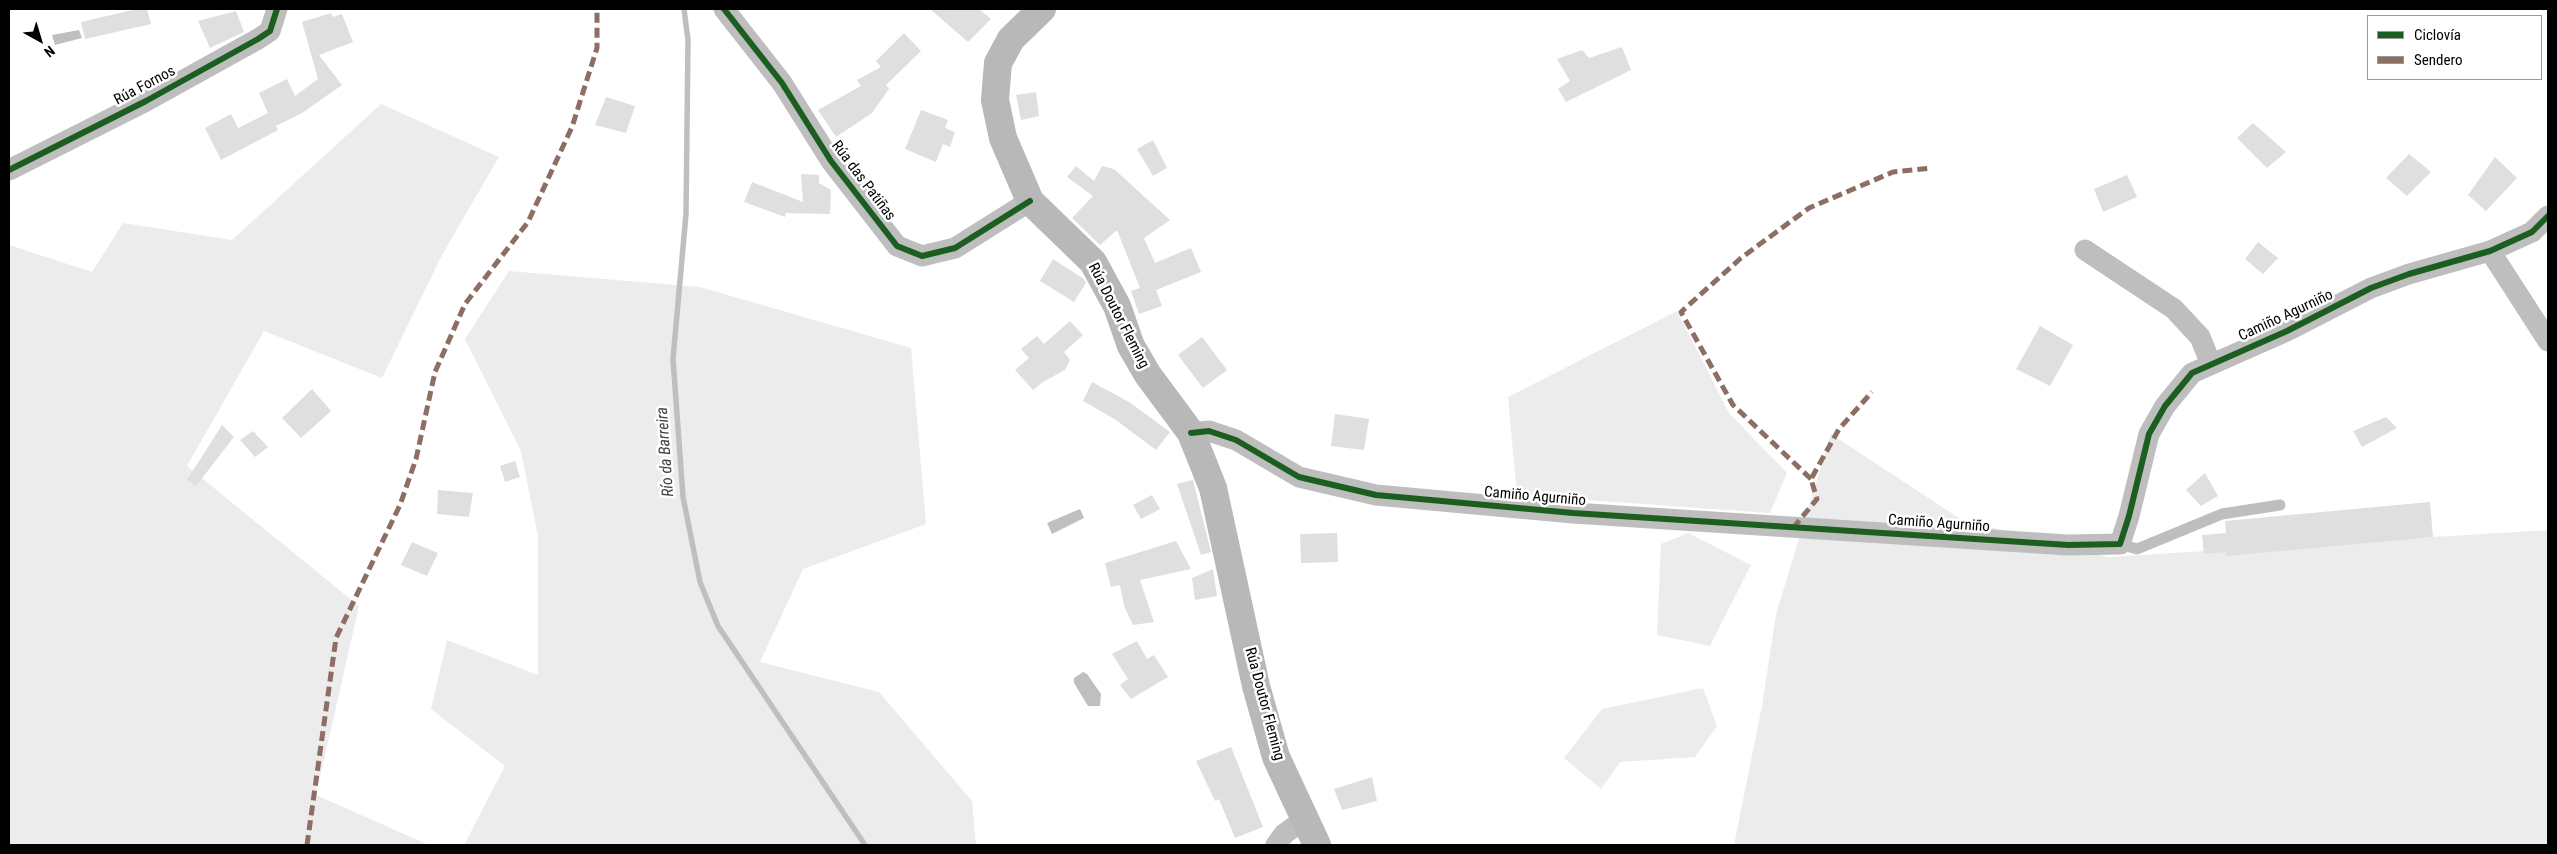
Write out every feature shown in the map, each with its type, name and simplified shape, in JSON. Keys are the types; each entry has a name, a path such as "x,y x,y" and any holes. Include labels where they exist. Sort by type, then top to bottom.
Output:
{"main road":[{"name":"Rúa Doutor Fleming","path":"1042,9 1011,39 998,62 995,100 1003,138 1030,201 1094,262 1117,306 1131,346 1148,375 1191,433 1213,488 1256,686 1276,757 1317,845"}],"street":[{"name":"Rúa Fornos","path":"9,170 146,101 258,39 270,31 277,9"},
{"name":"Rúa das Patiñas","path":"719,10 782,83 831,161 897,246 922,256 955,248 1030,201"},
{"name":"Camiño Agurniño","path":"1191,433 1209,431 1227,437 1299,477 1376,495 1573,513 2068,545 2120,544 2129,516 2149,434 2165,406 2192,373 2287,332 2371,288 2409,274 2490,251 2532,232 2548,216"},
{"path":"2085,250 2174,309 2200,337 2211,364"},
{"path":"2490,251 2548,341"},
{"path":"1276,845 1284,834 1305,819"}],"lane":[{"path":"2120,544 2136,549 2222,514 2280,505"}],"shaded area":[{"path":"79,30 82,38 55,45 52,35"},
{"path":"381,104 499,157 442,255 382,378 264,331 187,466 359,606 316,795 429,845 9,845 9,245 92,272 123,223 232,240"},
{"path":"509,271 700,287 911,348 926,524 803,569 760,662 879,692 972,801 976,845 464,845 505,766 431,709 447,640 538,675 538,536 521,451 465,339"},
{"path":"1677,311 1729,413 1787,473 1770,513 1517,495 1508,397"},
{"path":"1831,434 1962,520 2108,557 2548,530 2548,845 1734,845 1762,706 1776,614"},
{"path":"1080,509 1084,518 1052,534 1047,523"},
{"path":"1688,533 1751,565 1710,646 1657,635 1661,544"},
{"path":"1083,672 1087,674 1101,694 1100,706 1088,706 1074,683 1074,678"},
{"path":"1703,688 1717,726 1695,757 1620,762 1601,789 1564,758 1602,709"}],"building":[{"path":"137,9 147,9 151,24 85,39 81,22"},
{"path":"930,9 979,9 991,19 968,42"},
{"path":"236,11 244,32 210,48 198,21"},
{"path":"331,13 333,17 342,14 353,42 319,55 342,85 302,113 276,126 278,130 221,160 205,128 231,114 238,128 268,113 259,93 287,79 295,96 318,79 302,22"},
{"path":"904,33 921,51 886,85 889,89 872,113 836,137 818,110 861,86 857,80 881,67 876,61"},
{"path":"1622,47 1631,70 1566,102 1558,89 1570,81 1557,59 1582,50 1589,58"},
{"path":"1036,92 1039,116 1021,120 1016,95"},
{"path":"606,97 635,106 626,133 595,125"},
{"path":"921,110 948,120 945,128 955,132 950,147 943,144 936,162 905,149"},
{"path":"2253,123 2286,152 2267,168 2237,138"},
{"path":"1153,140 1167,168 1153,176 1137,149"},
{"path":"2409,154 2431,172 2407,196 2386,178"},
{"path":"2495,157 2517,178 2486,211 2468,195"},
{"path":"1076,166 1094,181 1102,166 1114,169 1170,220 1144,238 1155,263 1191,248 1201,272 1156,290 1162,306 1139,314 1131,291 1140,288 1117,230 1100,245 1072,218 1093,196 1067,177"},
{"path":"801,174 819,175 819,183 831,190 830,214 786,213 785,217 744,202 752,182 803,202"},
{"path":"2127,175 2137,197 2103,212 2094,189"},
{"path":"2258,242 2278,258 2263,274 2245,259"},
{"path":"1053,259 1084,279 1086,283 1074,302 1040,281"},
{"path":"1070,321 1083,335 1064,352 1070,360 1065,370 1033,390 1015,370 1029,358 1021,349 1037,336 1044,344"},
{"path":"2040,326 2073,345 2050,386 2016,369"},
{"path":"1202,337 1227,370 1203,388 1178,355"},
{"path":"1092,382 1129,402 1170,432 1156,450 1116,420 1083,401"},
{"path":"312,389 331,411 301,438 282,418"},
{"path":"1335,414 1369,419 1364,450 1331,446"},
{"path":"2386,417 2397,428 2362,447 2353,431"},
{"path":"222,425 234,437 196,486 187,480"},
{"path":"253,431 268,447 255,457 240,440"},
{"path":"515,461 520,477 505,482 500,466"},
{"path":"2205,473 2218,496 2201,506 2186,490"},
{"path":"1193,480 1211,552 1201,555 1177,484"},
{"path":"438,490 473,493 469,517 437,514"},
{"path":"1152,495 1160,509 1141,519 1133,505"},
{"path":"2430,502 2433,537 2226,556 2226,552 2204,554 2202,535 2226,533 2225,521"},
{"path":"1337,533 1338,562 1301,563 1300,534"},
{"path":"1176,541 1191,569 1140,580 1154,622 1133,625 1124,606 1120,585 1111,587 1105,563"},
{"path":"412,542 438,553 427,576 401,565"},
{"path":"1213,569 1217,596 1195,600 1192,578"},
{"path":"1137,641 1147,659 1154,655 1168,677 1131,699 1120,685 1128,679 1112,654"},
{"path":"1231,747 1263,827 1235,838 1219,799 1215,801 1196,761"},
{"path":"1372,777 1377,801 1342,810 1334,789"}],"waterway":[{"name":"Río da Barreira","path":"684,9 688,40 686,214 673,359 683,497 700,582 718,626 865,845"}],"marked path":[{"path":"307,845 336,638 400,505 416,459 435,372 465,304 528,222 572,127 597,48 597,9"},
{"path":"1811,479 1733,405 1681,312 1741,258 1809,208 1893,172 1932,168"},
{"path":"1793,528 1817,499 1811,479 1839,429 1872,392"}],"cycle path":[{"path":"9,170 146,101 258,39 270,31 277,9"},
{"path":"724,9 782,83 831,161 897,246 922,256 955,248 1030,201"},
{"path":"1191,433 1209,431 1236,440 1299,477 1376,495 1573,513 2068,545 2120,544 2129,516 2149,434 2165,406 2192,373 2287,331 2371,288 2409,274 2490,251 2532,232 2548,216"}]}
